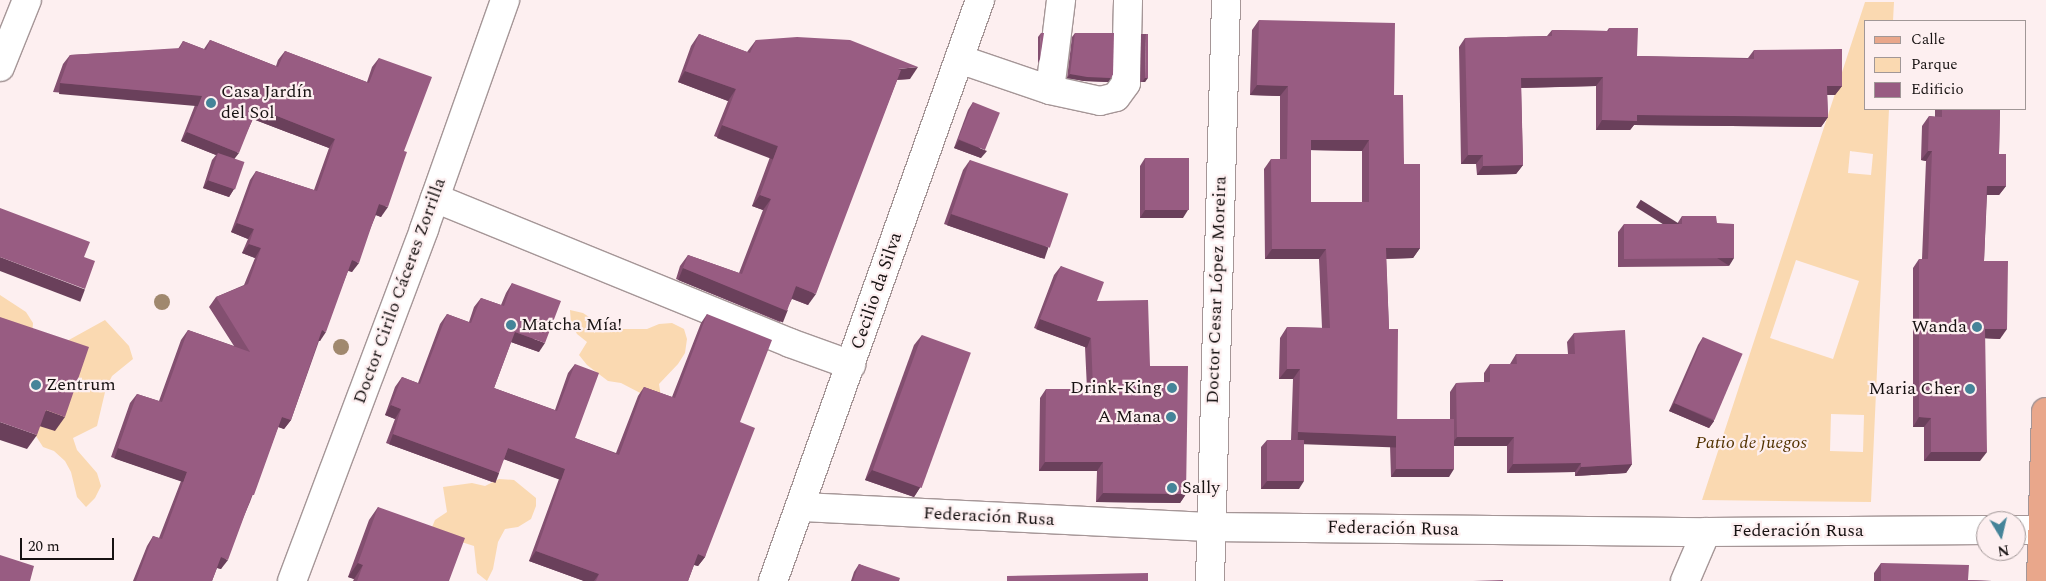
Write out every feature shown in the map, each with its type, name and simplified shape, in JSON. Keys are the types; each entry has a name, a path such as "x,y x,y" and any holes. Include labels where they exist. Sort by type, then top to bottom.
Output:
{"main road":[{"path":"2041,581 2046,412"}],"street":[{"path":"0,67 27,0"},
{"name":"Doctor Cirilo Cáceres Zorrilla","path":"292,581 435,198 505,0"},
{"name":"Cecilio da Silva","path":"773,581 801,508 980,0"},
{"path":"1050,90 1062,0"},
{"path":"959,59 1050,90 1100,101 1116,97 1126,83 1128,0"},
{"name":"Doctor Cesar López Moreira","path":"1210,581 1226,0"},
{"path":"435,198 790,343 851,365"},
{"name":"Federación Rusa","path":"801,508 1210,527 1706,532 1976,530"},
{"path":"2026,530 2044,530"},
{"path":"1685,581 1706,532"}],"green space":[{"name":"Patio de juegos","path":"1865,2 1894,2 1893,20 1864,20 1864,110 1889,110 1871,502 1702,500","holes":["1850,151 1873,154 1871,175 1848,173","1796,260 1859,281 1833,359 1770,338","1831,414 1864,415 1863,452 1830,451"]},
{"path":"0,295 26,312 33,323 32,336 0,342"},
{"path":"570,310 583,313 607,329 647,329 659,324 672,323 684,329 687,339 685,353 678,364 659,384 661,397 646,396 621,383 608,381 587,365 579,355 587,342 577,334 571,323"},
{"path":"105,320 129,346 133,359 112,376 106,388 97,426 73,438 77,450 97,473 101,486 95,498 86,507 77,497 71,472 65,461 54,451 43,447 20,411 67,341"},
{"path":"499,479 514,480 536,498 536,506 531,519 518,527 505,529 498,542 493,569 487,581 477,573 474,546 430,532 435,520 447,512 443,487 472,483 485,486"}],"building":[{"path":"1259,20 1395,23 1394,95 1403,95 1404,164 1420,164 1420,248 1386,248 1389,329 1398,329 1397,436 1298,432 1300,369 1287,369 1287,327 1330,328 1326,249 1272,249 1271,159 1287,159 1288,86 1257,85","holes":["1311,140 1369,140 1369,202 1311,202"]},
{"path":"1609,28 1638,28 1637,56 1754,59 1754,50 1842,49 1842,86 1827,86 1828,117 1637,115 1637,121 1602,120 1603,77 1521,78 1523,165 1483,166 1483,155 1468,155 1465,38 1552,36 1552,30 1609,31"},
{"path":"1041,33 1044,33 1040,59"},
{"path":"1075,33 1114,33 1113,74 1111,78 1070,74"},
{"path":"699,34 750,53 756,40 797,37 850,40 918,67 898,69 901,70 816,294 796,286 787,311 683,268 688,255 742,274 771,199 760,195 778,146 722,125 736,89 685,71"},
{"path":"1146,34 1148,34 1148,78 1145,78"},
{"path":"210,40 278,67 285,51 369,83 379,58 432,77 404,151 407,152 388,207 379,204 359,263 352,260 326,332 322,330 291,420 282,417 228,560 221,557 212,581 136,581 153,536 162,539 187,472 118,448 137,394 162,402 188,330 250,352 216,297 248,284 261,248 249,244 254,229 237,223 256,171 317,191 335,139 257,108 239,153 187,132 202,96 60,83 70,55 180,48 183,41 206,50"},
{"path":"973,102 1000,113 985,150 958,139"},
{"path":"1942,110 2000,110 1999,154 2006,154 2006,186 1987,186 1984,261 2008,261 2007,329 1985,329 1987,452 1931,452 1931,418 1919,417 1919,259 1928,259 1932,151 1928,151 1929,116 1942,117"},
{"path":"218,153 244,162 235,190 209,180"},
{"path":"1145,158 1189,158 1189,210 1145,210"},
{"path":"970,160 1068,194 1050,248 951,214"},
{"path":"0,208 90,242 84,257 95,261 85,289 0,257"},
{"path":"1682,216 1716,216 1717,223 1734,224 1734,258 1624,259 1624,224 1682,224"},
{"path":"1061,266 1104,282 1097,301 1148,300 1150,366 1188,366 1186,494 1103,493 1103,462 1045,462 1046,389 1093,389 1091,338 1040,319"},
{"path":"512,283 561,301 545,343 515,332 494,388 557,411 575,364 599,373 575,438 619,455 644,387 675,398 707,314 772,340 740,422 755,428 705,557 698,554 688,581 596,581 599,574 536,551 565,469 508,448 499,473 393,434 401,409 391,405 402,377 420,384 447,314 471,323 481,298 504,306"},
{"name":"Zentrum","path":"0,317 89,347 65,417 46,410 37,435 0,422"},
{"path":"1625,330 1632,464 1581,467 1581,463 1513,464 1514,437 1457,437 1456,383 1490,382 1490,364 1517,364 1516,354 1575,354 1574,333"},
{"path":"922,335 971,353 922,488 873,470"},
{"path":"1703,337 1743,354 1714,420 1675,403"},
{"path":"1397,419 1454,419 1454,469 1396,469"},
{"path":"1267,440 1304,440 1304,481 1267,481"},
{"path":"378,507 465,538 449,581 357,581 363,565 358,563"},
{"path":"0,555 34,566 30,581 0,581"},
{"path":"1881,563 1969,565 1968,580 1992,581 1881,581"},
{"path":"859,564 900,578 899,581 853,581"},
{"path":"1148,573 1148,581 1007,581 1007,576"}],"place":[{"name":"Casa Jardín del Sol","path":"211,103"},
{"name":"Matcha Mía!","path":"511,325"},
{"name":"Wanda","path":"1977,327"},
{"name":"Zentrum","path":"36,385"},
{"name":"Drink-King","path":"1172,388"},
{"name":"Maria Cher","path":"1970,389"},
{"name":"A Mana","path":"1171,417"},
{"name":"Sally","path":"1172,488"}]}
